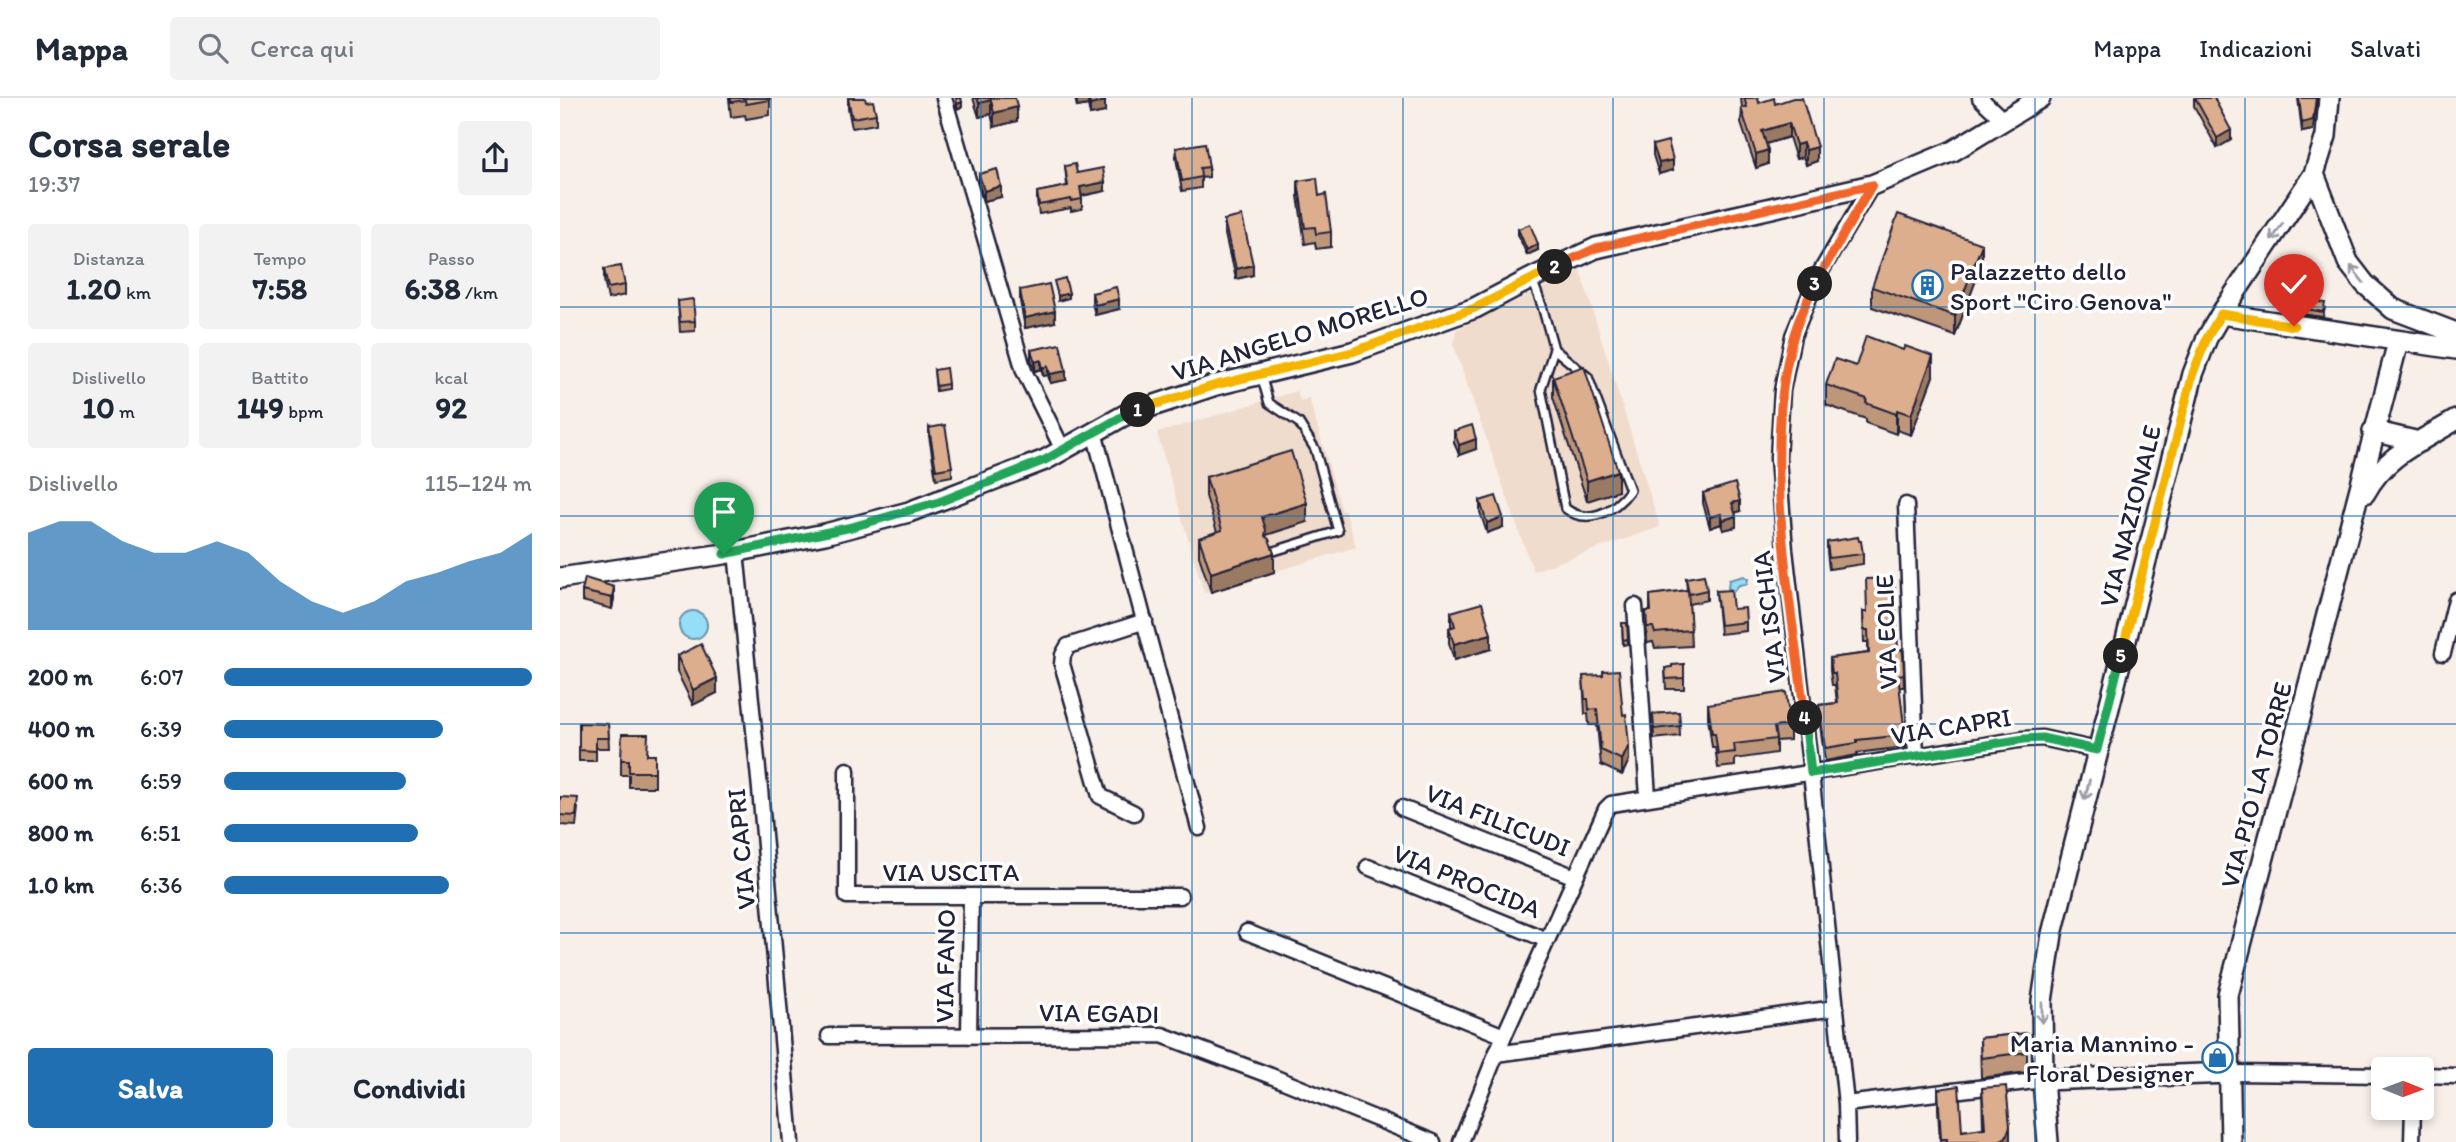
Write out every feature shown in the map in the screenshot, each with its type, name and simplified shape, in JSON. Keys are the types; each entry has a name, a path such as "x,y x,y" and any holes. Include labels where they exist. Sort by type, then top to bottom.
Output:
{"main road":[{"name":"VIA ANGELO MORELLO","path":"560,578 736,552 825,534 909,512 1045,460 1125,415 1216,385 1352,352 1475,308 1596,248 1872,185 1953,151 2040,98"},
{"name":"VIA NAZIONALE","path":"2048,1142 2043,1080 2042,1002 2052,934 2193,373 2207,338 2221,314 2314,174 2326,136 2329,98"},
{"path":"2314,174 2348,262 2365,284 2393,309 2456,333"},
{"path":"2367,337 2393,309"},
{"path":"2221,314 2456,349"},
{"path":"2354,513 2398,342"},
{"path":"2354,513 2377,472 2390,459 2456,420"},
{"path":"2373,431 2419,442"},
{"name":"VIA PIO LA TORRE","path":"2231,1142 2228,995 2354,513"},
{"path":"2043,1080 2230,1073"}],"street":[{"path":"944,98 1024,371 1063,450"},
{"path":"1980,98 2003,120"},
{"name":"VIA ISCHIA","path":"1847,1142 1846,1104 1777,458 1782,391 1793,336 1817,278 1872,185"},
{"path":"1094,432 1199,828"},
{"name":"VIA EOLIE","path":"1906,505 1916,757"},
{"name":"VIA CAPRI","path":"736,552 763,816 791,1142"},
{"path":"2443,653 2456,600"},
{"path":"1635,606 1648,797"},
{"path":"1134,813 1100,796 1062,664 1068,646 1145,621"},
{"name":"VIA CAPRI","path":"1461,1142 1496,1054 1606,809 1611,804 2033,738 2097,750"},
{"name":"VIA USCITA","path":"847,770 847,896 1181,896"},
{"name":"VIA FILICUDI","path":"1402,808 1575,877"},
{"name":"VIA PROCIDA","path":"1368,867 1547,940"},
{"name":"VIA FANO","path":"969,1036 971,897"},
{"path":"1247,932 1504,1036"},
{"path":"1496,1054 1836,1008"},
{"name":"VIA EGADI","path":"829,1036 1162,1035 1272,1076 1433,1142"},
{"path":"2230,1073 2371,1075"},
{"path":"2434,1075 2456,1076"},
{"path":"1846,1104 2043,1080"},
{"path":"2412,1142 2413,1120"}],"lane":[{"path":"1532,278 1554,349 1541,389 1565,508 1574,516 1588,517 1607,511 1622,501 1630,491 1588,377 1554,349"},
{"path":"1261,374 1269,403 1298,423 1315,449 1338,531 1270,552"}],"shaded area":[{"path":"1580,270 1660,527 1533,571 1453,344 1456,330"},
{"path":"1297,391 1300,401 1309,398 1342,511 1345,510 1356,547 1204,593 1157,433"}],"water":[{"path":"2302,275 2308,275 2313,283 2311,289 2302,291 2297,286 2297,280"},
{"path":"1744,576 1748,579 1747,584 1739,585 1734,591 1728,588 1729,580"},
{"path":"693,611 703,615 707,625 703,635 693,639 683,635 679,625 683,615"}],"building":[{"path":"731,98 770,100 746,104 745,100 731,102"},
{"path":"848,98 873,101 876,114 852,118"},
{"path":"977,98 1015,98 1017,107 994,113 991,100 979,103"},
{"path":"1089,98 1104,98 1105,101 1090,105"},
{"path":"1744,98 1758,98 1759,103 1774,98 1775,104 1802,98 1817,147 1806,150 1803,143 1796,145 1789,123 1762,131 1768,150 1756,154 1741,108 1747,107"},
{"path":"2195,98 2214,98 2231,130 2217,138"},
{"path":"2299,98 2316,98 2313,120 2302,123"},
{"path":"1668,141 1673,160 1659,163 1653,145"},
{"path":"1205,143 1209,167 1200,168 1201,177 1182,181 1176,148"},
{"path":"1075,164 1077,173 1103,168 1105,182 1080,187 1082,199 1039,205 1037,192 1068,186 1065,166"},
{"path":"997,169 1001,186 984,191 979,174"},
{"path":"1317,178 1319,196 1326,194 1331,232 1316,234 1315,227 1305,228 1298,181"},
{"name":"Palazzetto dello Sport \"Ciro Genova\"","path":"1898,214 1982,244 1955,316 1872,287"},
{"path":"1242,216 1253,265 1236,269 1224,220"},
{"path":"1530,224 1538,244 1527,250 1518,229"},
{"path":"621,266 625,285 608,288 604,269"},
{"path":"1065,278 1069,293 1058,296 1054,281"},
{"path":"1049,284 1055,311 1025,318 1020,290"},
{"path":"1116,287 1119,299 1095,305 1092,293"},
{"path":"693,299 695,321 680,322 678,301"},
{"path":"2302,299 2325,303 2323,312 2301,308"},
{"path":"1866,336 1903,350 1905,346 1933,356 1911,415 1897,410 1896,414 1866,403 1867,399 1826,385 1835,359 1856,366"},
{"path":"1060,344 1066,371 1050,374 1048,366 1043,368 1041,360 1035,362 1031,350"},
{"path":"1584,366 1618,471 1587,481 1553,377"},
{"path":"946,368 948,384 936,386 934,370"},
{"path":"945,425 952,467 936,470 929,428"},
{"path":"1472,425 1476,439 1459,445 1454,431"},
{"path":"1291,451 1307,503 1262,517 1265,536 1269,539 1274,553 1211,573 1199,538 1222,530 1206,477"},
{"path":"1735,483 1740,501 1732,503 1736,516 1723,520 1721,514 1710,517 1703,493"},
{"path":"1496,496 1503,517 1487,523 1480,501"},
{"path":"1858,537 1863,554 1829,558 1827,542"},
{"path":"1776,552 1778,567 1769,569 1767,554"},
{"path":"1704,575 1707,590 1689,594 1686,578"},
{"path":"585,578 614,587 612,598 582,591"},
{"path":"1894,578 1898,650 1902,649 1903,654 1904,674 1898,675 1905,735 1857,740 1857,743 1825,748 1819,705 1838,703 1835,673 1832,673 1830,658 1869,653 1868,630 1864,630 1863,612 1867,612 1866,579"},
{"path":"1688,590 1691,630 1655,633 1653,627 1647,627 1646,611 1651,611 1650,595"},
{"path":"1731,590 1733,609 1745,608 1746,622 1720,625 1716,591"},
{"path":"1482,603 1491,634 1454,644 1449,628 1455,626 1451,612"},
{"path":"1622,623 1627,623 1628,639 1623,640"},
{"path":"701,644 717,678 693,690 677,656"},
{"path":"1684,664 1684,678 1666,679 1665,668"},
{"path":"1619,670 1629,745 1622,760 1601,750 1597,709 1589,710 1583,676 1603,675 1603,671"},
{"path":"1786,692 1790,725 1774,727 1776,739 1734,744 1735,752 1718,754 1708,704"},
{"path":"1679,712 1680,726 1654,729 1653,714"},
{"path":"579,723 608,724 609,738 596,738 596,751 579,750"},
{"path":"622,734 648,734 647,755 655,755 655,772 629,772 629,760 621,760"},
{"path":"560,797 578,798 576,816 560,815"},
{"path":"2027,1033 2027,1052 1981,1058 1980,1038"},
{"path":"1959,1086 1962,1131 1985,1128 1982,1088 2006,1086 2010,1126 2006,1137 1997,1142 1947,1142 1947,1139 1941,1139 1938,1089"}],"place":[{"name":"Palazzetto dello Sport \"Ciro Genova\"","path":"1927,286"},
{"name":"Maria Mannino - Floral Designer","path":"2217,1058"}],"route":[{"path":"724,554 825,534 939,502 1045,460 1125,415 1216,385 1352,352 1475,308 1596,248 1872,185 1817,278 1793,336 1782,391 1777,458 1811,773 2024,739 2042,738 2097,750 2193,373 2207,338 2221,314 2294,326"}]}
